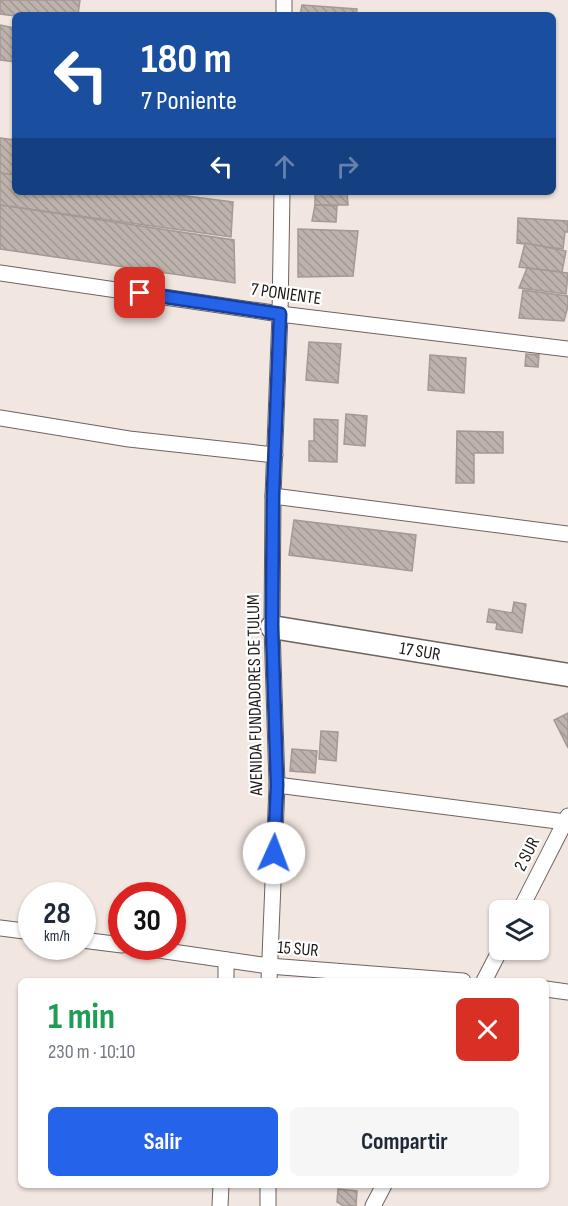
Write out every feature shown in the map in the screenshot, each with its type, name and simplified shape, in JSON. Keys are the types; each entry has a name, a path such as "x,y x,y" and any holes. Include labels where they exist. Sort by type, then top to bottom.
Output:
{"street":[{"name":"AVENIDA FUNDADORES DE TULUM","path":"269,974 277,785 272,627 273,496 282,195"},
{"name":"7 PONIENTE","path":"0,273 280,314 568,349"},
{"path":"0,418 129,439 274,455"},
{"path":"273,496 568,534"},
{"name":"17 SUR","path":"272,627 568,675"},
{"path":"277,785 567,819"},
{"name":"2 SUR","path":"525,900 567,819"},
{"path":"0,928 18,930"},
{"name":"15 SUR","path":"186,954 226,960 269,974 380,978"},
{"path":"226,960 226,978"},
{"path":"486,978 495,960"},
{"path":"549,989 568,992"},
{"path":"220,1206 221,1188"},
{"path":"268,1188 268,1206"},
{"path":"373,1206 382,1188"}],"building":[{"path":"0,0 80,0 78,12 12,12 12,16 0,14"},
{"path":"302,5 357,9 356,12 301,12"},
{"path":"0,25 12,27 12,62 0,60"},
{"path":"0,138 12,140 12,175 0,173"},
{"path":"0,173 12,175 12,195 178,195 233,202 231,237 0,205"},
{"path":"315,195 347,195 348,205 315,205"},
{"path":"0,205 234,240 235,283 0,249"},
{"path":"315,205 337,206 336,222 312,221"},
{"path":"518,218 568,221 568,232 565,232 563,249 517,243"},
{"path":"298,229 358,231 353,276 298,277"},
{"path":"525,243 566,251 562,272 519,267"},
{"path":"527,268 568,273 566,294 519,288"},
{"path":"523,290 568,296 564,321 519,318"},
{"path":"309,342 341,344 338,383 306,380"},
{"path":"526,354 539,355 538,367 525,366"},
{"path":"430,355 466,358 464,393 428,390"},
{"path":"346,414 367,416 365,446 344,444"},
{"path":"314,419 338,420 337,462 309,461 309,441 314,441"},
{"path":"457,431 503,432 503,453 474,453 474,483 456,483"},
{"path":"294,520 416,535 412,571 289,555"},
{"path":"514,602 526,604 522,633 496,629 497,623 487,622 489,609 512,613"},
{"path":"568,713 568,748 554,720"},
{"path":"321,731 338,732 336,761 319,759"},
{"path":"292,749 317,751 315,773 290,771"},
{"path":"338,1189 357,1191 356,1206 344,1206 337,1202"}],"route":[{"path":"140,293 280,314 273,496 272,627 277,785 274,853"}]}
